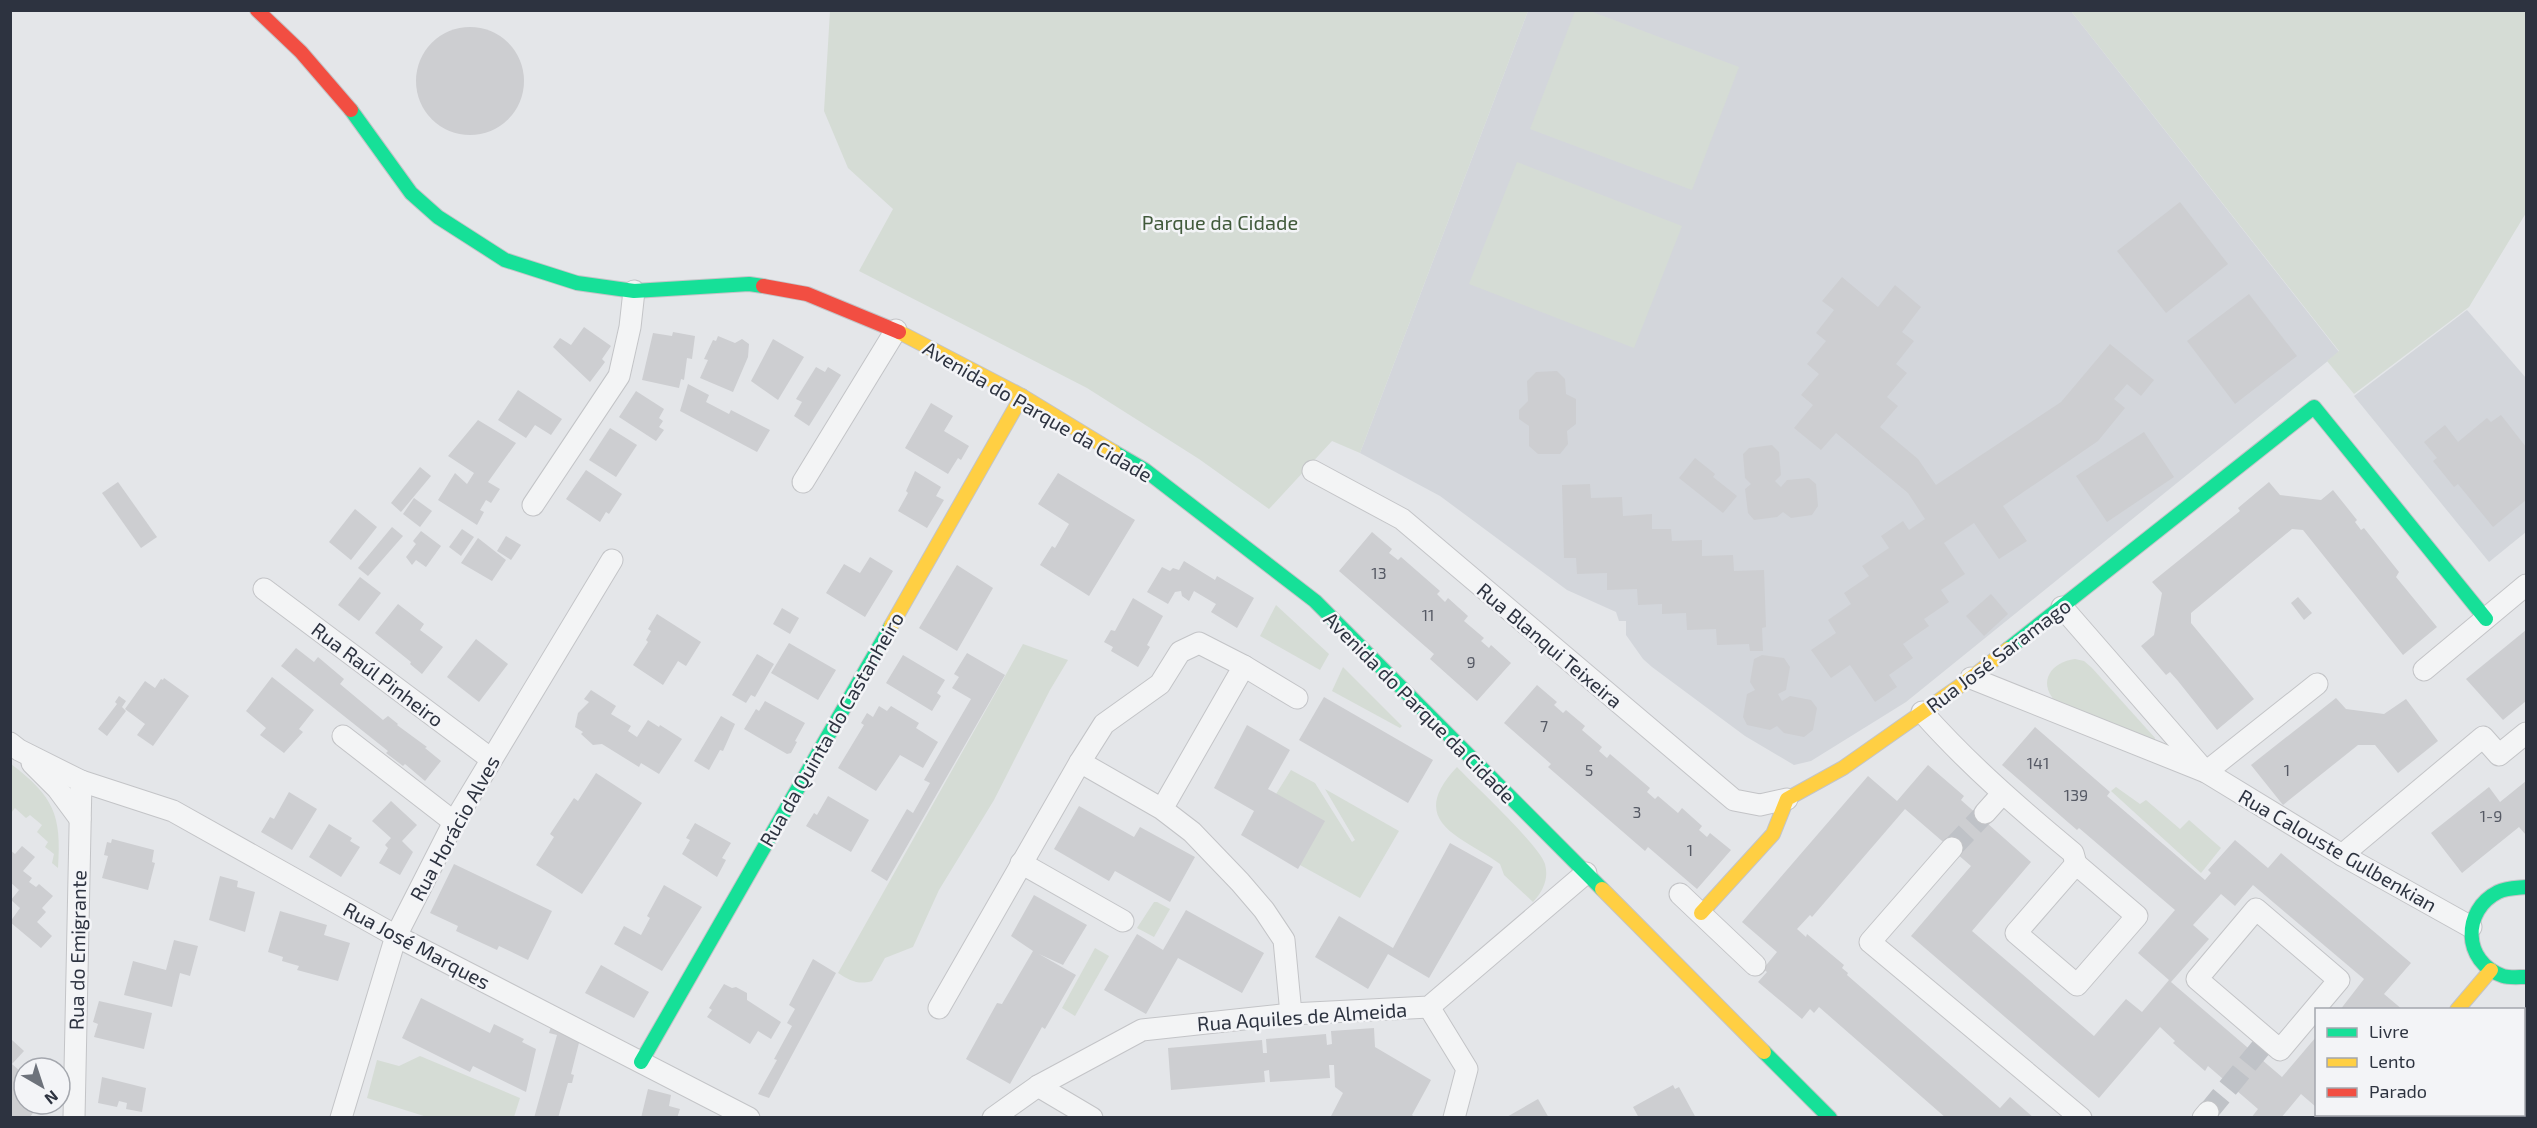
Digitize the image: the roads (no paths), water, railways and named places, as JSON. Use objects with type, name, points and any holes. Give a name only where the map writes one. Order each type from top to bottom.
[{"type":"street","name":"Avenida do Parque da Cidade","points":[[257,10],[301,52],[344,101],[388,165],[411,193],[438,217],[505,260],[577,283],[634,291],[749,284],[807,294],[896,330],[1022,396],[1145,470],[1315,601],[1830,1118]]},
{"type":"street","points":[[533,504],[620,376],[630,327],[634,291]]},
{"type":"street","points":[[803,483],[896,330]]},
{"type":"street","name":"Rua da Quinta do Castanheiro","points":[[641,1062],[1022,396]]},
{"type":"street","name":"Rua José Saramago","points":[[1787,799],[1843,768],[1971,678],[2314,407],[2486,619]]},
{"type":"street","name":"Rua Blanqui Teixeira","points":[[1313,471],[1402,519],[1734,800],[1760,805],[1787,799]]},
{"type":"street","name":"Rua Horácio Alves","points":[[341,1118],[396,936],[454,822],[612,560]]},
{"type":"street","points":[[2424,670],[2526,585]]},
{"type":"street","name":"Rua Raúl Pinheiro","points":[[264,589],[491,759]]},
{"type":"street","name":"Rua Calouste Gulbenkian","points":[[2062,607],[2206,772]]},
{"type":"street","points":[[939,1008],[1104,724],[1160,684],[1180,652],[1199,643],[1244,666],[1297,698]]},
{"type":"street","points":[[1162,809],[1244,666]]},
{"type":"street","name":"Rua Calouste Gulbenkian","points":[[1971,678],[2206,772],[2342,855],[2471,927]]},
{"type":"street","points":[[2206,772],[2317,684]]},
{"type":"street","points":[[1922,712],[1952,746],[2002,794],[2073,853],[2076,864],[2137,916],[2077,985],[2016,933],[2076,864]]},
{"type":"street","points":[[2342,855],[2483,737],[2499,755],[2526,733]]},
{"type":"street","points":[[343,736],[454,822]]},
{"type":"street","points":[[15,746],[81,781]]},
{"type":"street","points":[[15,746],[57,788],[80,819]]},
{"type":"street","points":[[1080,762],[1162,809],[1192,832],[1264,910],[1284,940],[1291,1014]]},
{"type":"street","name":"Rua José Marques","points":[[81,781],[173,811],[396,936],[750,1118]]},
{"type":"street","name":"Rua do Emigrante","points":[[74,1118],[81,781]]},
{"type":"street","points":[[1984,813],[2002,794]]},
{"type":"street","points":[[1701,913],[1773,834],[1787,799]]},
{"type":"street","points":[[1952,848],[1870,942],[2081,1118]]},
{"type":"street","points":[[1022,863],[1123,921]]},
{"type":"street","name":"Rua Aquiles de Almeida","points":[[993,1118],[1038,1086],[1142,1030],[1291,1014],[1430,1007],[1586,873]]},
{"type":"street","points":[[2524,979],[2496,974],[2483,964],[2472,943],[2471,927],[2479,905],[2491,894],[2511,886],[2526,886]]},
{"type":"street","points":[[1680,894],[1755,965]]},
{"type":"street","points":[[2315,1008],[2280,1050],[2197,979],[2256,909],[2339,980],[2315,1008]]},
{"type":"street","points":[[2459,1008],[2491,970]]},
{"type":"street","points":[[1430,1007],[1467,1070],[1454,1118]]},
{"type":"street","points":[[1038,1086],[1092,1118]]},
{"type":"tunnel","points":[[1952,848],[1985,813]]},
{"type":"tunnel","points":[[2208,1112],[2268,1039]]},
{"type":"park label","name":"Parque da Cidade","points":[[1220,222]]}]
